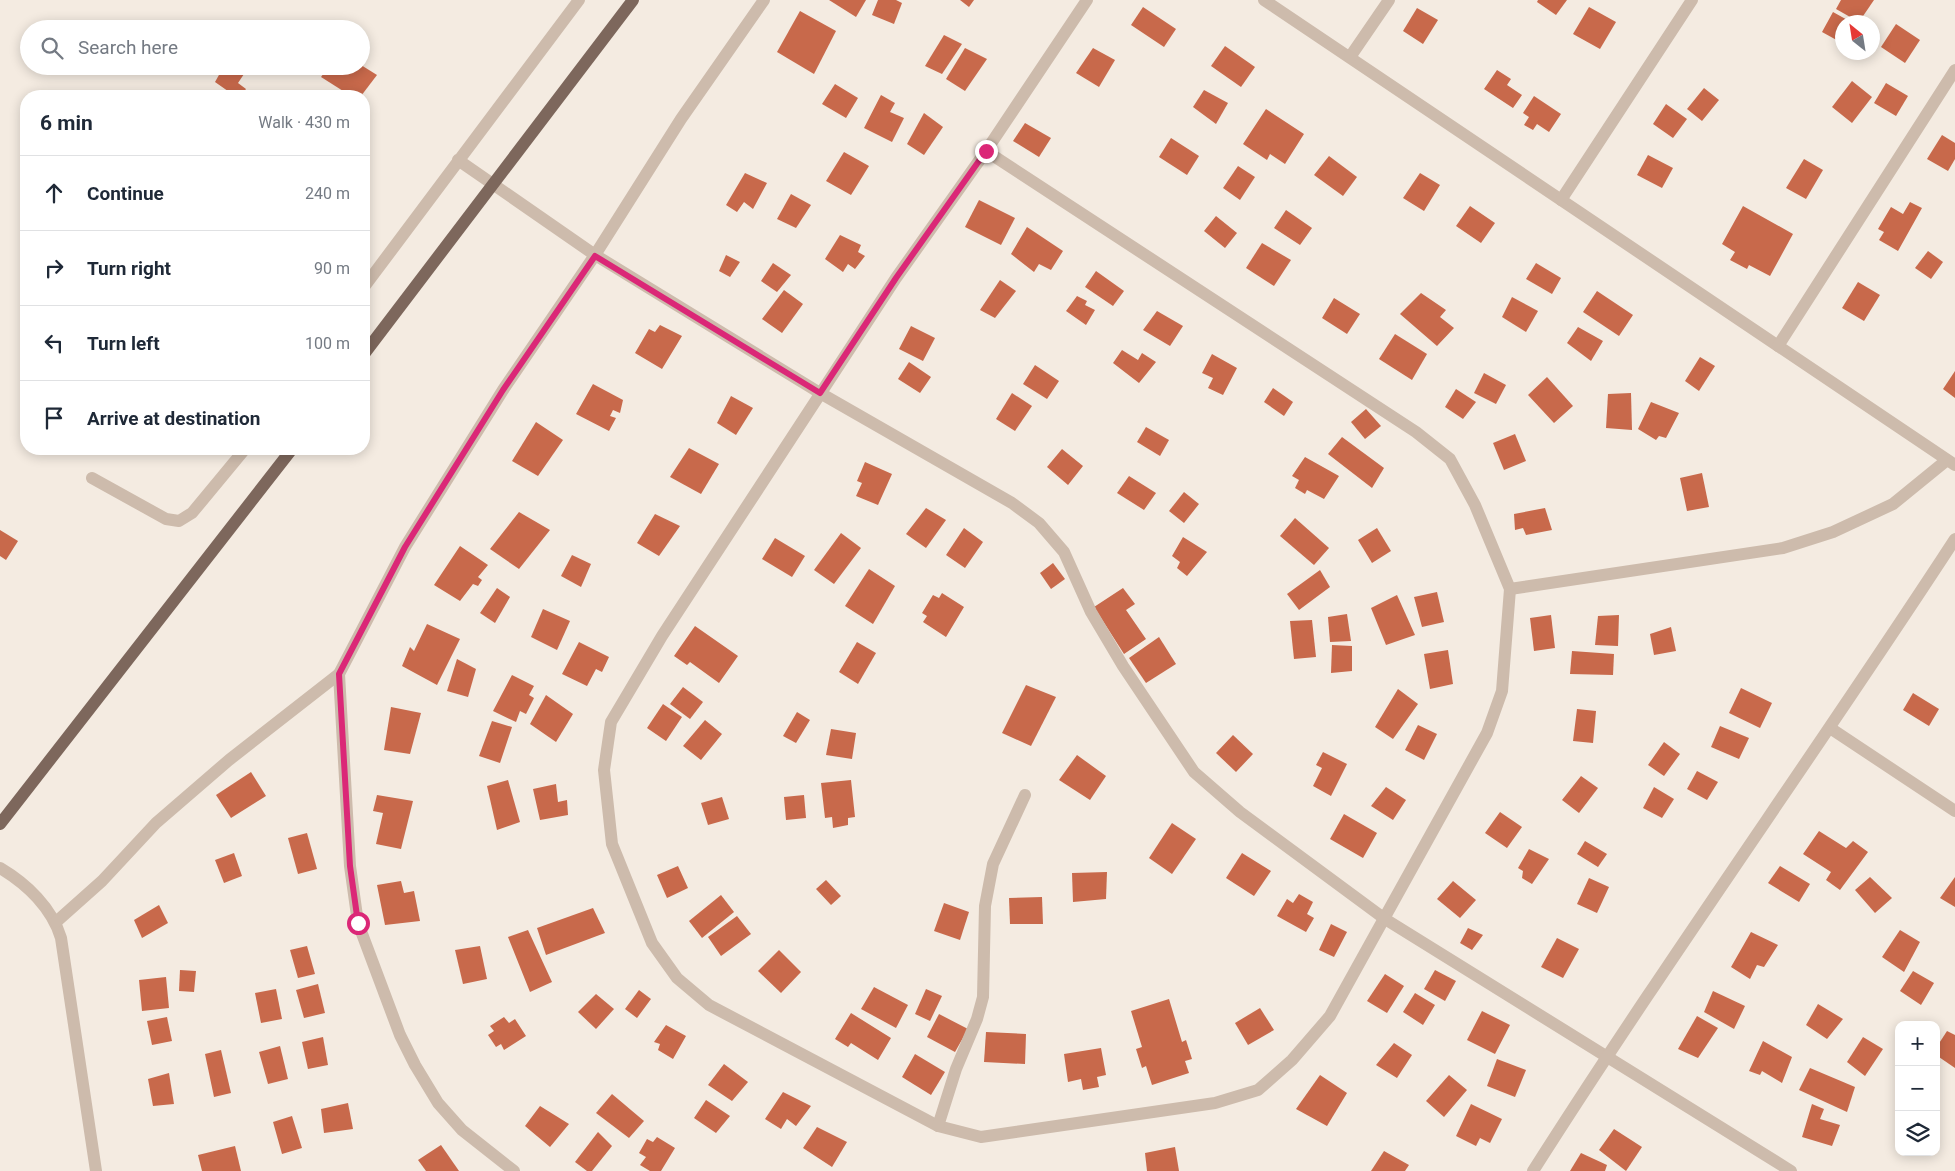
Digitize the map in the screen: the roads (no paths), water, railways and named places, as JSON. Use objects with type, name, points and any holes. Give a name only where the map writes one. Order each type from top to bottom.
[{"type":"main road","points":[[370,346],[633,0]]},
{"type":"main road","points":[[0,824],[287,455]]},
{"type":"street","points":[[370,279],[579,0]]},
{"type":"street","points":[[56,922],[102,882],[156,823],[229,760],[339,674],[405,547],[503,390],[595,256],[681,120],[764,0]]},
{"type":"street","points":[[986,151],[1416,432],[1450,459],[1475,505],[1510,589],[1502,691],[1487,733],[1330,1016],[1292,1060],[1258,1090],[1215,1103],[981,1138],[938,1126],[709,1006],[677,978],[652,943],[612,844],[604,770],[611,722],[662,636],[896,278],[986,151],[1087,0]]},
{"type":"street","points":[[1264,0],[1951,462],[1893,504],[1832,532],[1783,548],[1510,589]]},
{"type":"street","points":[[1350,57],[1389,0]]},
{"type":"street","points":[[1561,200],[1692,0]]},
{"type":"street","points":[[1778,346],[1955,70]]},
{"type":"street","points":[[458,160],[595,256],[820,393],[1012,503],[1038,523],[1064,552],[1091,612],[1123,666],[1194,772],[1240,812],[1290,851],[1385,919],[1791,1171]]},
{"type":"street","points":[[92,478],[166,519],[179,521],[192,513],[240,455]]},
{"type":"street","points":[[1533,1171],[1606,1057],[1830,728],[1955,539]]},
{"type":"street","points":[[339,674],[350,866],[358,923],[400,1035],[429,1087],[462,1130],[514,1171]]},
{"type":"street","points":[[1830,728],[1955,811]]},
{"type":"street","points":[[938,1126],[956,1069],[977,1019],[983,997],[985,906],[993,864],[1025,795]]},
{"type":"street","points":[[0,868],[37,897],[56,922],[61,938],[96,1171]]}]
